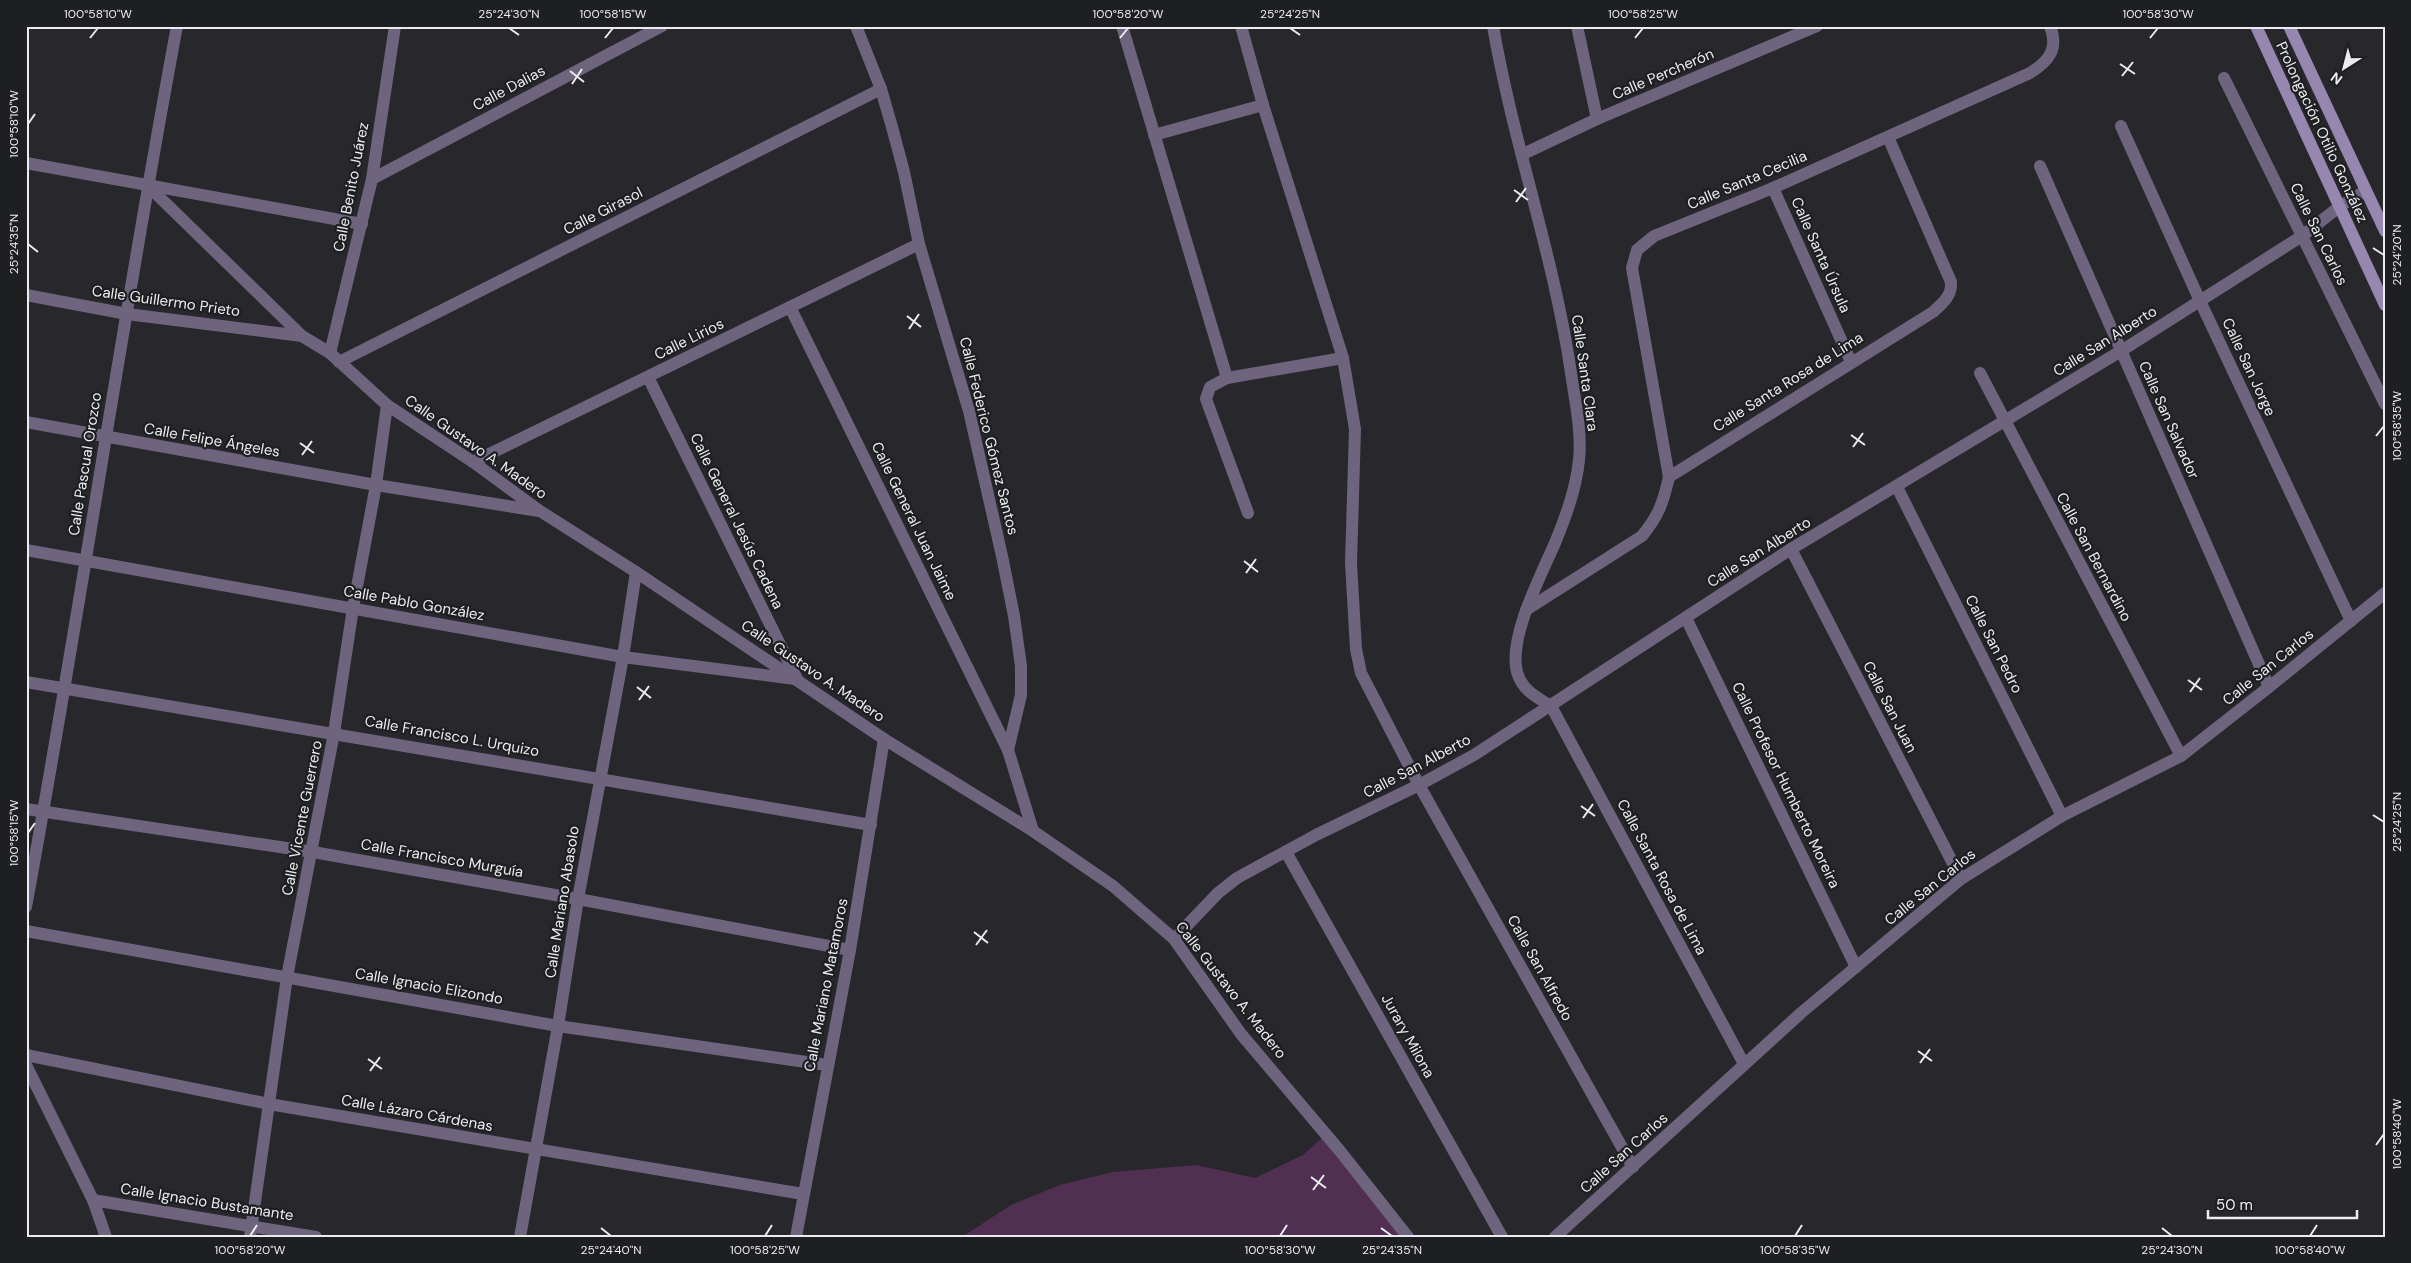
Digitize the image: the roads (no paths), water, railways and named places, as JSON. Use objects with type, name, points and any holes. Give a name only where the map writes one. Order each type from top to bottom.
[{"type":"main road","name":"Prolongación Otilio González","points":[[2256,26],[2385,305]]},
{"type":"main road","name":"Prolongación Otilio González","points":[[2290,26],[2385,231]]},
{"type":"street","name":"Calle Pascual Orozco","points":[[26,907],[44,812],[147,185],[177,26]]},
{"type":"street","name":"Calle Benito Juárez","points":[[335,358],[372,178],[395,26]]},
{"type":"street","name":"Calle Dalias","points":[[372,178],[662,26]]},
{"type":"street","name":"Calle Federico Gómez Santos","points":[[856,26],[881,89],[904,172],[919,244],[969,411],[1014,616],[1021,666],[1021,695],[1008,750]]},
{"type":"street","points":[[1122,26],[1227,378]]},
{"type":"street","name":"Calle San Alfredo","points":[[1241,26],[1263,105],[1342,358],[1355,429],[1351,563],[1356,649],[1361,673],[1371,697],[1418,786],[1633,1167]]},
{"type":"street","name":"Calle Santa Clara","points":[[1494,26],[1503,80],[1557,297],[1578,424],[1580,458],[1567,512],[1526,610],[1515,652],[1517,672],[1523,685],[1532,695],[1551,706]]},
{"type":"street","points":[[1577,26],[1597,119]]},
{"type":"street","name":"Calle Percherón","points":[[1522,154],[1597,119],[1817,26]]},
{"type":"street","name":"Calle Santa Cecilia","points":[[1669,477],[1632,268],[1637,250],[1654,236],[1773,188],[2042,66],[2050,57],[2054,48],[2050,26]]},
{"type":"street","name":"Calle San Carlos","points":[[2224,78],[2384,399]]},
{"type":"street","name":"Calle Girasol","points":[[335,358],[881,89]]},
{"type":"street","points":[[1154,135],[1263,105]]},
{"type":"street","name":"Calle San Jorge","points":[[2121,126],[2200,301],[2351,621]]},
{"type":"street","name":"Calle Santa Rosa de Lima","points":[[1669,477],[1934,312],[1951,290],[1951,282],[1888,137]]},
{"type":"street","points":[[26,163],[362,224]]},
{"type":"street","name":"Calle San Salvador","points":[[2040,166],[2270,687]]},
{"type":"street","name":"Calle Gustavo A. Madero","points":[[147,185],[302,336],[335,358],[387,405],[473,462],[540,511],[636,572],[884,739],[1033,831],[1113,886],[1174,939],[1241,1034],[1340,1151],[1408,1237]]},
{"type":"street","name":"Calle Santa Úrsula","points":[[1773,188],[1851,362]]},
{"type":"street","name":"Calle San Alberto","points":[[1174,939],[1206,904],[1237,878],[1316,835],[1418,786],[1474,755],[1791,550],[2121,351],[2200,301],[2302,236],[2339,207],[2365,191]]},
{"type":"street","name":"Calle Lirios","points":[[473,462],[919,244]]},
{"type":"street","name":"Calle Guillermo Prieto","points":[[26,295],[127,314],[302,336]]},
{"type":"street","name":"Calle General Juan Jaime","points":[[790,307],[1008,750]]},
{"type":"street","points":[[1248,513],[1206,399],[1210,387],[1227,378],[1342,358]]},
{"type":"street","name":"Calle San Bernardino","points":[[1980,373],[2004,422],[2181,756]]},
{"type":"street","name":"Calle General Jesús Cadena","points":[[648,377],[797,679]]},
{"type":"street","name":"Calle Vicente Guerrero","points":[[251,1232],[287,977],[313,852],[334,733],[353,608],[376,485],[387,405]]},
{"type":"street","name":"Calle Felipe Ángeles","points":[[26,422],[376,485],[540,511]]},
{"type":"street","points":[[1526,610],[1642,536],[1663,506],[1669,477]]},
{"type":"street","name":"Calle San Pedro","points":[[1897,487],[2062,816]]},
{"type":"street","name":"Calle Pablo González","points":[[26,550],[624,657],[797,679]]},
{"type":"street","name":"Calle San Juan","points":[[1791,550],[1961,879]]},
{"type":"street","name":"Calle Mariano Abasolo","points":[[520,1237],[558,1026],[578,899],[624,657],[636,572]]},
{"type":"street","name":"Calle San Carlos","points":[[1555,1237],[1744,1064],[1961,879],[2062,816],[2181,756],[2270,687],[2385,593]]},
{"type":"street","name":"Calle Profesor Humberto Moreira","points":[[1686,618],[1856,967]]},
{"type":"street","name":"Calle Francisco L. Urquizo","points":[[26,682],[872,825]]},
{"type":"street","name":"Calle Santa Rosa de Lima","points":[[1551,706],[1744,1064]]},
{"type":"street","name":"Calle Mariano Matamoros","points":[[796,1237],[850,950],[872,825],[884,739]]},
{"type":"street","points":[[1008,750],[1033,831]]},
{"type":"street","name":"Calle Francisco Murguía","points":[[26,809],[313,852],[850,950]]},
{"type":"street","name":"Jurary Milona","points":[[1286,852],[1502,1237]]},
{"type":"street","name":"Calle Ignacio Elizondo","points":[[26,931],[558,1026],[827,1066]]},
{"type":"street","name":"Calle Lázaro Cárdenas","points":[[26,1055],[269,1104],[803,1194]]},
{"type":"street","points":[[26,1065],[93,1200],[106,1237]]},
{"type":"street","name":"Calle Ignacio Bustamante","points":[[93,1200],[251,1232],[316,1237]]}]
